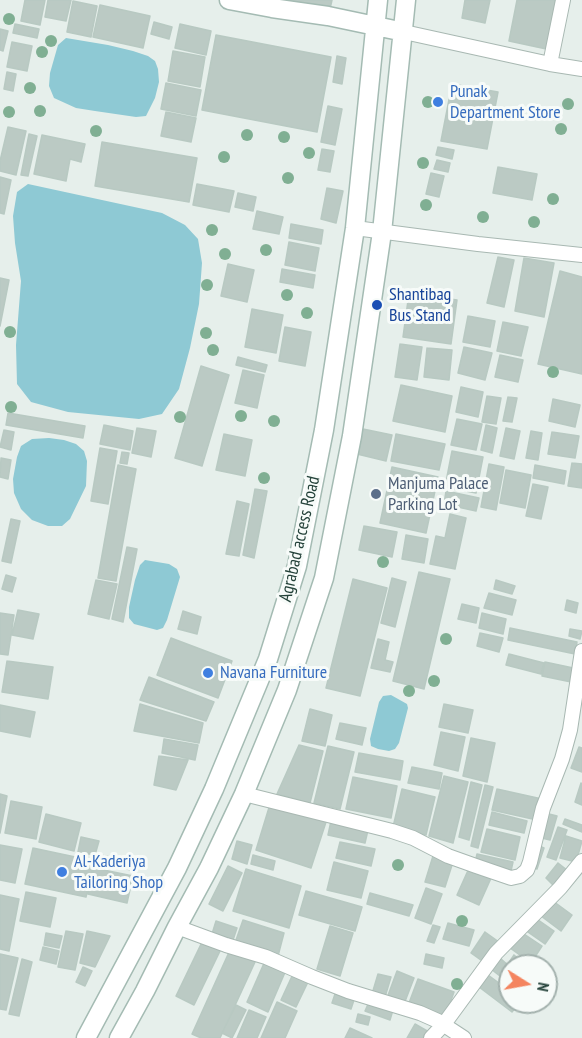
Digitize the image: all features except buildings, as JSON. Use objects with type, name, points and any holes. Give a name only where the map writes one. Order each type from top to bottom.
[{"type":"main road","points":[[229,0],[328,16],[404,32]]},
{"type":"main road","name":"Agrabad access Road","points":[[86,1038],[177,868],[214,789],[268,659],[297,566],[322,441],[356,228],[378,0]]},
{"type":"main road","name":"Agrabad access Road","points":[[119,1038],[209,868],[244,794],[287,690],[324,578],[352,436],[382,232],[406,0]]},
{"type":"street","points":[[550,64],[563,0]]},
{"type":"street","points":[[404,32],[582,69]]},
{"type":"street","points":[[356,228],[582,255]]},
{"type":"street","points":[[244,794],[392,831],[476,866],[511,878],[520,876],[527,870],[530,862],[543,807],[562,759],[570,730],[582,651]]},
{"type":"street","points":[[431,1038],[444,1024],[496,953],[560,888],[582,861]]},
{"type":"street","points":[[177,927],[266,957],[348,991],[420,1013],[444,1024],[464,1038]]},
{"type":"water","points":[[66,38],[133,51],[155,61],[159,82],[155,98],[146,116],[136,117],[76,108],[54,98],[49,86],[50,73],[58,45]]},
{"type":"water","points":[[28,184],[162,213],[185,225],[198,239],[202,263],[199,304],[190,348],[179,389],[162,414],[139,419],[68,412],[31,402],[17,384],[16,345],[21,281],[13,216],[17,192]]},
{"type":"water","points":[[49,438],[76,444],[84,451],[87,461],[86,486],[70,519],[62,526],[48,526],[32,520],[21,509],[14,493],[13,479],[21,446],[32,439]]},
{"type":"water","points":[[145,560],[169,564],[177,569],[180,577],[167,620],[163,628],[157,630],[134,624],[129,618],[135,580],[140,565]]},
{"type":"water","points":[[391,695],[407,704],[408,708],[399,743],[395,749],[389,751],[371,746],[370,739],[379,702],[383,696]]},
{"type":"place","name":"Punak Department Store","points":[[438,102]]},
{"type":"place","name":"Shantibag Bus Stand","points":[[377,305]]},
{"type":"place","name":"Manjuma Palace Parking Lot","points":[[376,494]]},
{"type":"place","name":"Navana Furniture","points":[[208,673]]},
{"type":"place","name":"Al-Kaderiya Tailoring Shop","points":[[62,872]]}]
